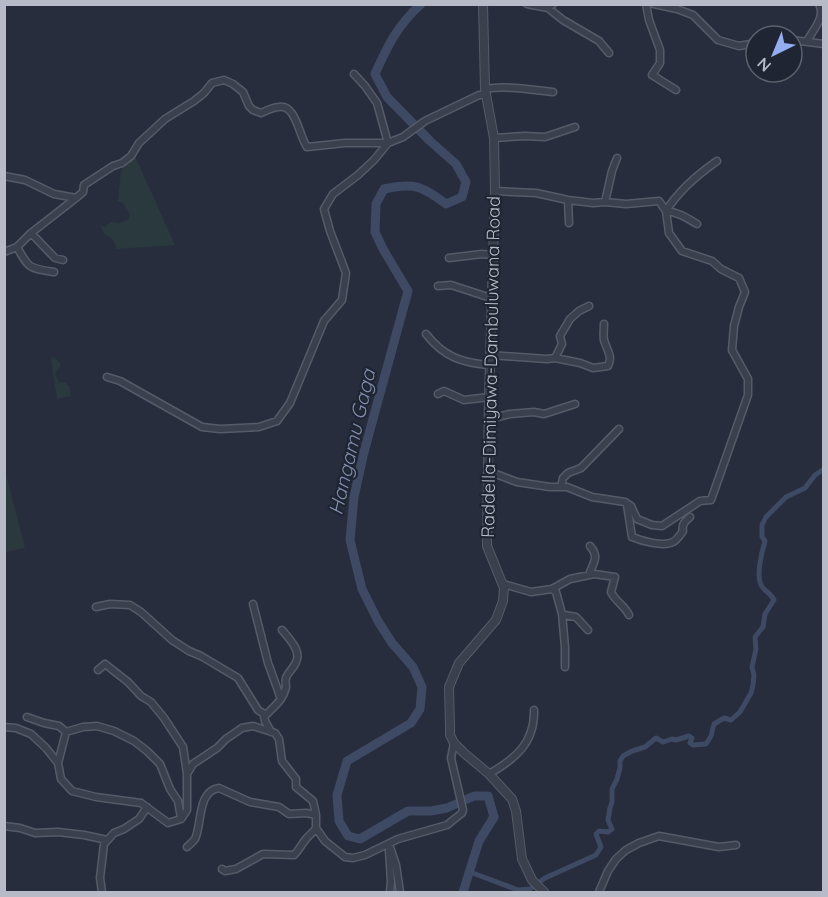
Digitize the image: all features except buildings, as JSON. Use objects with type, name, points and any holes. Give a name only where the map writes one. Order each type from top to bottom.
[{"type":"street","name":"Raddella-Dimiyawa-Dambuluwana Road","points":[[483,4],[485,92],[494,138],[495,191],[487,546],[503,584]]},
{"type":"street","points":[[527,4],[551,6],[563,20],[599,41],[609,53]]},
{"type":"street","points":[[646,4],[660,50],[660,63],[652,75],[676,90]]},
{"type":"street","points":[[654,4],[679,7],[693,15],[718,40],[739,46],[744,45]]},
{"type":"street","points":[[807,41],[821,18],[822,11],[819,4]]},
{"type":"street","points":[[804,41],[824,44]]},
{"type":"street","points":[[354,74],[366,86],[377,103],[388,143]]},
{"type":"street","points":[[4,252],[17,247],[31,233],[76,198],[83,192],[84,185],[131,156],[139,143],[165,119],[194,101],[213,83],[224,81],[233,84],[243,92],[249,106],[261,113],[280,106],[289,109],[296,119],[302,140],[307,147],[345,143],[388,143],[403,137],[425,121],[496,87],[553,92]]},
{"type":"street","points":[[494,138],[545,137],[575,127]]},
{"type":"street","points":[[107,377],[120,381],[202,427],[220,429],[259,427],[277,421],[290,403],[324,321],[342,300],[346,273],[324,209],[333,194],[358,175],[388,143]]},
{"type":"street","points":[[605,202],[617,158]]},
{"type":"street","points":[[666,211],[673,200],[697,176],[717,161]]},
{"type":"street","points":[[4,176],[25,180],[54,194],[76,198]]},
{"type":"street","points":[[488,471],[517,482],[567,487],[592,496],[625,502],[631,506],[637,519],[662,526],[700,501],[711,500],[748,395],[748,379],[732,350],[734,326],[745,292],[740,278],[721,269],[712,261],[682,251],[669,233],[666,211],[659,201],[626,204],[593,203],[536,193],[495,191]]},
{"type":"street","points":[[568,200],[569,223]]},
{"type":"street","points":[[666,211],[683,215],[697,224]]},
{"type":"street","points":[[31,233],[55,258],[63,260]]},
{"type":"street","points":[[17,247],[27,265],[54,272]]},
{"type":"street","points":[[449,258],[493,255]]},
{"type":"street","points":[[438,286],[451,285],[491,298]]},
{"type":"street","points":[[555,358],[562,344],[560,336],[570,319],[589,306]]},
{"type":"street","points":[[490,355],[555,358],[593,368],[608,366],[610,357],[604,339],[604,324]]},
{"type":"street","points":[[426,334],[436,348],[456,358],[472,364],[490,365]]},
{"type":"street","points":[[438,394],[444,392],[464,400],[489,397]]},
{"type":"street","points":[[489,419],[510,414],[534,412],[544,414],[575,404]]},
{"type":"street","points":[[561,487],[563,478],[568,473],[581,468],[619,429]]},
{"type":"street","points":[[625,502],[628,506],[632,537],[641,541],[665,544],[675,542],[683,531],[684,522],[690,517]]},
{"type":"street","points":[[589,575],[596,558],[590,546]]},
{"type":"street","points":[[544,892],[532,880],[522,859],[516,811],[512,799],[489,774],[454,743],[450,735],[448,687],[459,663],[496,620],[503,601],[503,584],[531,592],[552,589],[570,579],[594,574],[615,577],[611,592],[629,615]]},
{"type":"street","points":[[552,589],[556,592],[562,614],[565,667]]},
{"type":"street","points":[[96,607],[110,604],[130,605],[172,640],[238,678],[258,710],[264,714],[265,721],[272,732],[279,739],[282,761],[296,779],[297,787],[313,801],[316,828],[325,841],[345,857],[365,855],[398,839],[447,825],[462,813],[451,758],[454,743]]},
{"type":"street","points":[[253,604],[268,663],[281,700]]},
{"type":"street","points":[[562,614],[576,617],[588,630]]},
{"type":"street","points":[[264,717],[281,700],[286,687],[286,676],[298,661],[298,654],[282,630]]},
{"type":"street","points":[[66,732],[58,763],[61,779],[72,791],[141,803],[168,823],[181,819],[187,810],[187,774],[183,747],[151,702],[105,664],[98,670]]},
{"type":"street","points":[[489,774],[510,760],[528,741],[534,720],[534,710]]},
{"type":"street","points":[[27,717],[59,726],[66,732]]},
{"type":"street","points":[[66,732],[97,726],[114,730],[134,741],[160,764],[170,789],[178,801],[181,819]]},
{"type":"street","points":[[187,774],[193,764],[218,748],[242,728],[253,726],[272,732]]},
{"type":"street","points":[[4,727],[16,728],[31,734],[58,763]]},
{"type":"street","points":[[187,847],[195,839],[202,805],[210,791],[214,789],[219,788],[250,802],[279,807],[289,814],[316,815]]},
{"type":"street","points":[[102,892],[100,878],[104,844],[114,832],[124,829],[139,819],[147,807]]},
{"type":"street","points":[[4,826],[35,833],[58,832],[107,840]]},
{"type":"street","points":[[222,869],[225,871],[236,869],[263,854],[294,855],[316,828]]},
{"type":"street","points":[[599,892],[616,859],[633,846],[659,836],[718,847],[736,845]]},
{"type":"street","points":[[389,844],[390,892]]},
{"type":"street","points":[[389,844],[396,865],[400,892]]},
{"type":"shaded area","points":[[135,156],[175,245],[116,249],[113,240],[105,235],[100,225],[105,227],[111,222],[119,223],[128,220],[130,214],[123,203],[118,201],[121,170]]},
{"type":"shaded area","points":[[55,357],[61,365],[55,373],[59,383],[64,382],[69,386],[71,396],[57,399],[51,358]]},
{"type":"shaded area","points":[[4,467],[25,548],[5,552],[4,552]]},
{"type":"waterway","name":"Hangamu Gaga","points":[[421,4],[394,36],[375,74],[387,97],[456,164],[466,182],[462,197],[446,204],[424,189],[410,186],[384,189],[376,204],[375,232],[408,291],[364,452],[354,497],[350,540],[362,589],[378,621],[392,643],[413,667],[422,687],[420,709],[411,723],[347,761],[337,795],[339,821],[348,836],[360,839],[408,811],[431,811],[447,808],[474,796],[488,796],[494,817],[479,841],[463,892]]},
{"type":"waterway","points":[[470,872],[518,890],[530,889],[545,878],[596,855],[601,847],[596,834],[599,831],[608,832],[612,829],[608,820],[612,789],[623,756],[645,747],[656,738],[663,742],[689,736],[692,738],[690,743],[693,745],[706,744],[714,724],[724,718],[731,720],[740,712],[753,685],[755,637],[763,627],[765,614],[774,600],[762,587],[759,575],[765,541],[762,537],[762,525],[766,517],[786,497],[805,488],[815,475],[824,469]]}]
